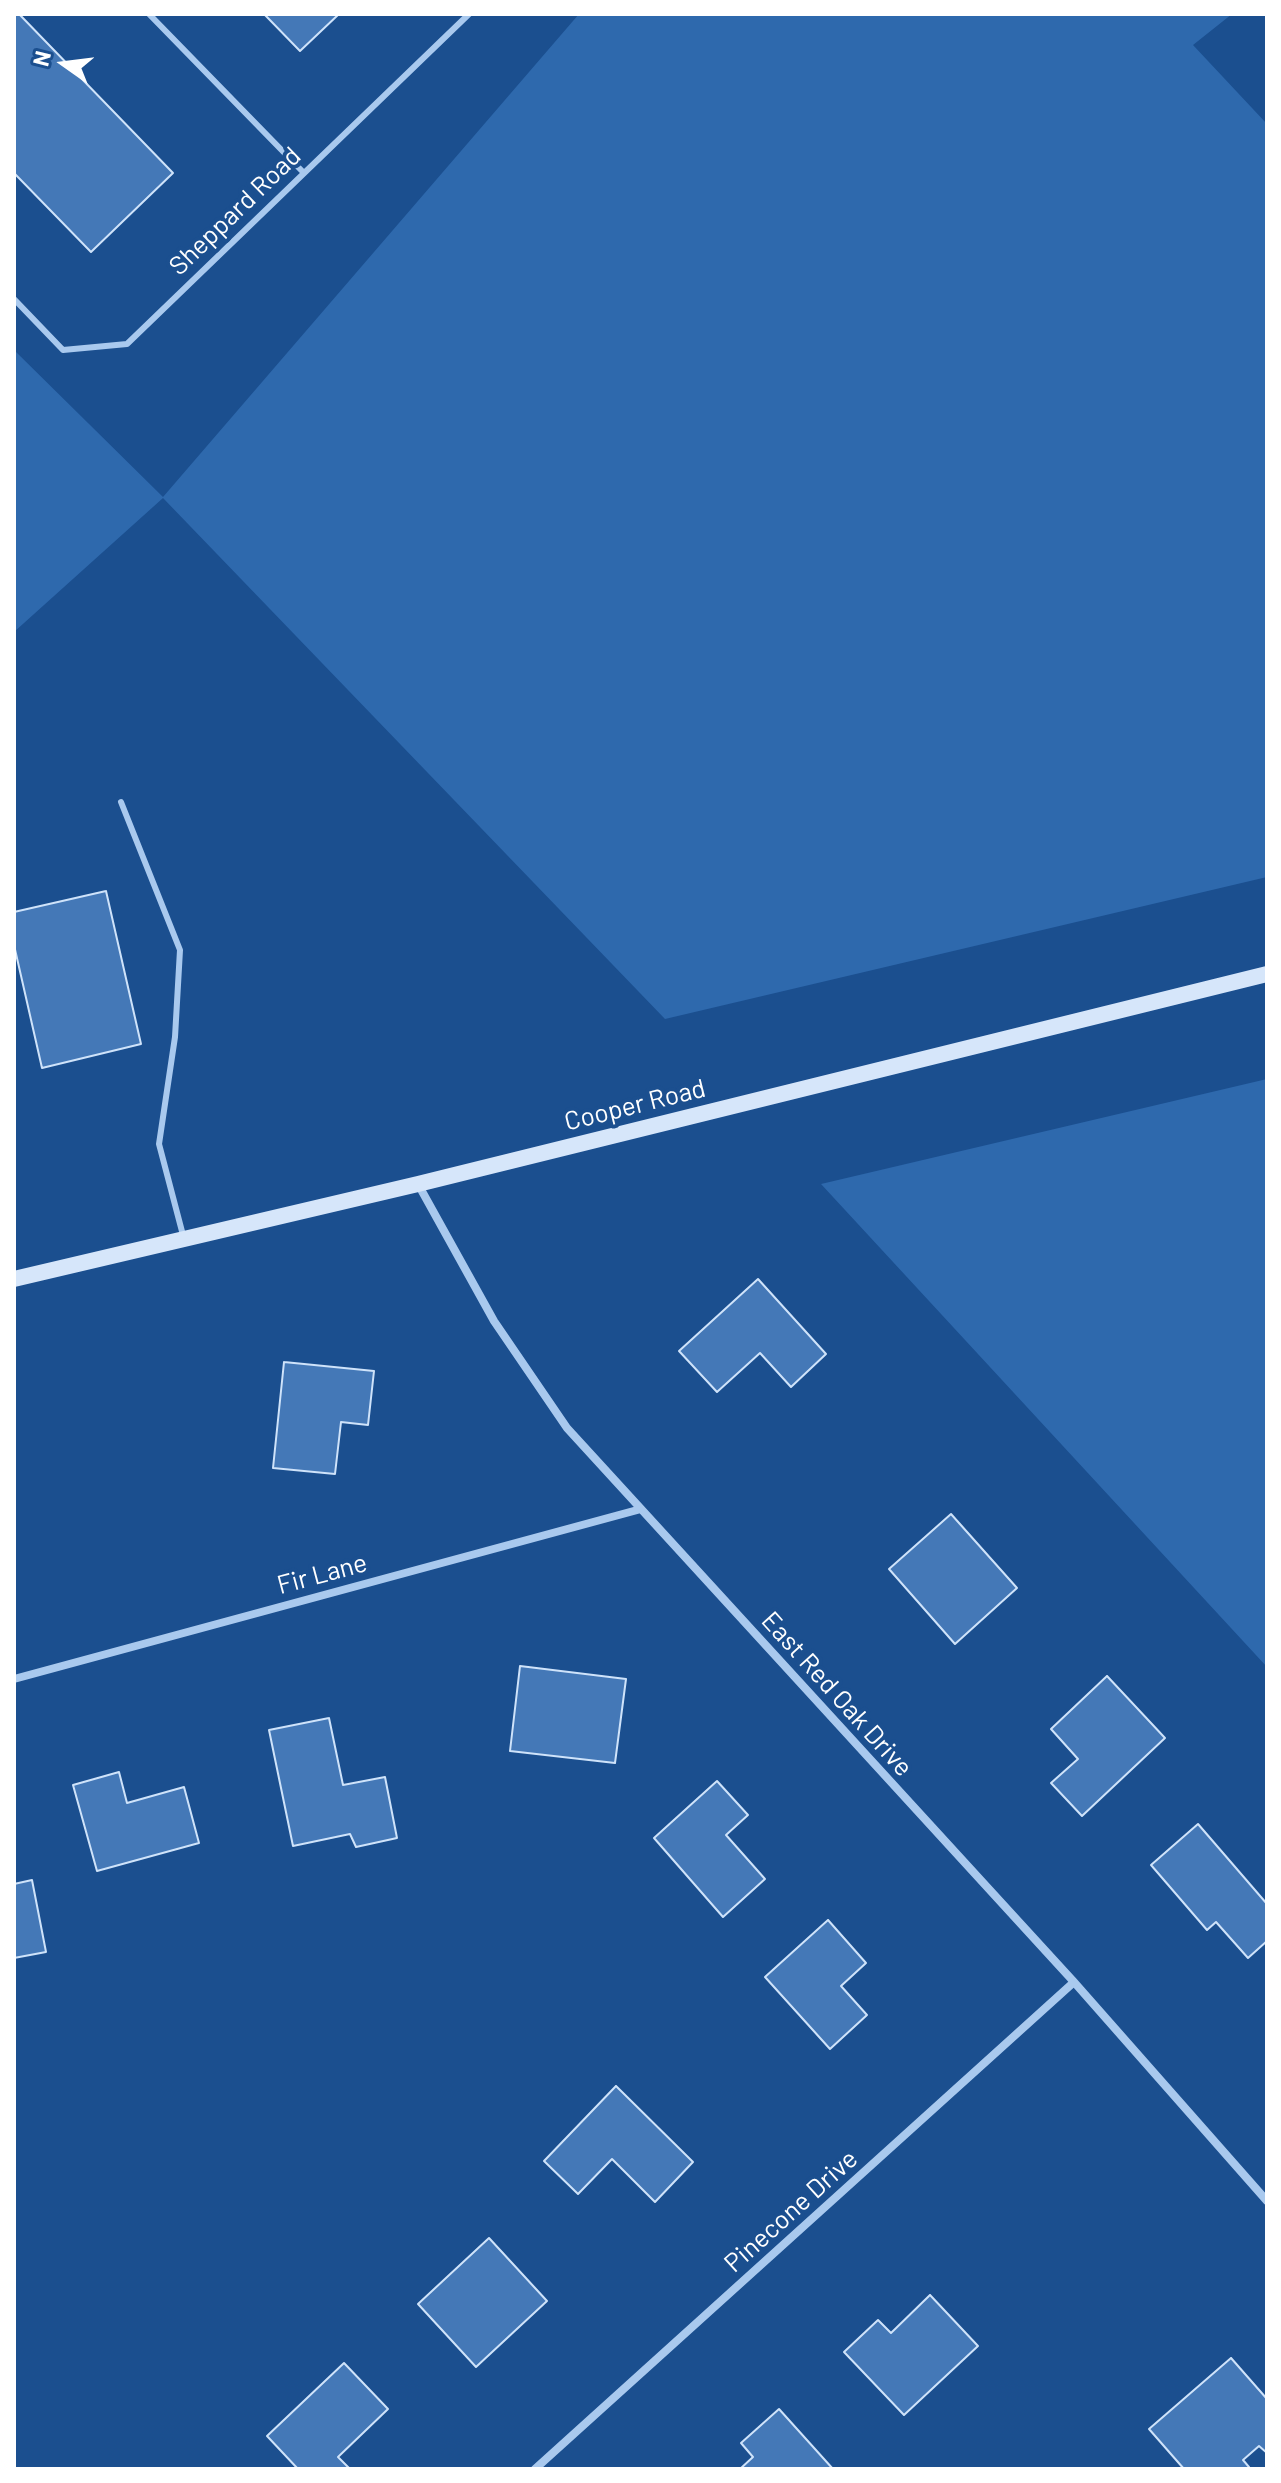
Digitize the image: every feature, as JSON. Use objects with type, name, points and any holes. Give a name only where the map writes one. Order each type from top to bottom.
[{"type":"street","name":"Cooper Road","points":[[14,1279],[418,1184],[1267,974]]},
{"type":"street","name":"East Red Oak Drive","points":[[418,1184],[494,1321],[567,1428],[1074,1982],[1267,2201]]},
{"type":"street","name":"Fir Lane","points":[[14,1679],[641,1509]]},
{"type":"street","name":"Pinecone Drive","points":[[535,2469],[1074,1982]]},
{"type":"lane","points":[[149,14],[303,172]]},
{"type":"lane","name":"Sheppard Road","points":[[14,299],[63,350],[127,344],[469,14]]},
{"type":"lane","points":[[121,802],[180,950],[175,1037],[159,1144],[184,1239]]},
{"type":"shaded area","points":[[579,14],[1232,14],[1193,45],[1267,124],[1267,877],[665,1019],[163,498],[14,632],[14,350],[163,497]]},
{"type":"shaded area","points":[[1267,1079],[1267,1667],[821,1184]]},
{"type":"building","points":[[14,14],[19,14],[173,173],[91,252],[14,173]]},
{"type":"building","points":[[264,14],[339,14],[300,51]]},
{"type":"building","points":[[106,891],[141,1044],[42,1068],[14,945],[14,912]]},
{"type":"building","points":[[758,1279],[826,1354],[791,1387],[760,1353],[717,1392],[679,1351]]},
{"type":"building","points":[[284,1362],[374,1371],[368,1425],[341,1422],[335,1474],[273,1468]]},
{"type":"building","points":[[951,1514],[1017,1588],[955,1644],[889,1569]]},
{"type":"building","points":[[520,1666],[626,1679],[615,1763],[510,1751]]},
{"type":"building","points":[[1107,1676],[1165,1738],[1082,1816],[1051,1783],[1078,1759],[1051,1729]]},
{"type":"building","points":[[329,1718],[343,1785],[385,1777],[397,1838],[356,1847],[350,1834],[293,1846],[269,1730]]},
{"type":"building","points":[[119,1772],[127,1803],[184,1787],[199,1843],[97,1871],[73,1785]]},
{"type":"building","points":[[717,1781],[748,1815],[726,1835],[765,1879],[723,1917],[654,1838]]},
{"type":"building","points":[[1198,1824],[1267,1904],[1267,1941],[1248,1958],[1216,1922],[1207,1930],[1151,1865]]},
{"type":"building","points":[[32,1880],[46,1952],[14,1958],[14,1884]]},
{"type":"building","points":[[828,1920],[866,1963],[841,1986],[867,2015],[830,2049],[765,1977]]},
{"type":"building","points":[[616,2086],[693,2162],[655,2202],[612,2159],[578,2194],[544,2161]]},
{"type":"building","points":[[489,2238],[547,2301],[476,2367],[418,2304]]},
{"type":"building","points":[[930,2295],[978,2346],[904,2415],[844,2352],[878,2320],[891,2333]]},
{"type":"building","points":[[1231,2358],[1267,2399],[1267,2453],[1259,2446],[1243,2460],[1249,2467],[1247,2469],[1184,2469],[1149,2429]]},
{"type":"building","points":[[344,2363],[388,2409],[338,2457],[350,2469],[298,2469],[267,2436]]},
{"type":"building","points":[[779,2409],[833,2469],[740,2469],[753,2457],[741,2443]]}]
